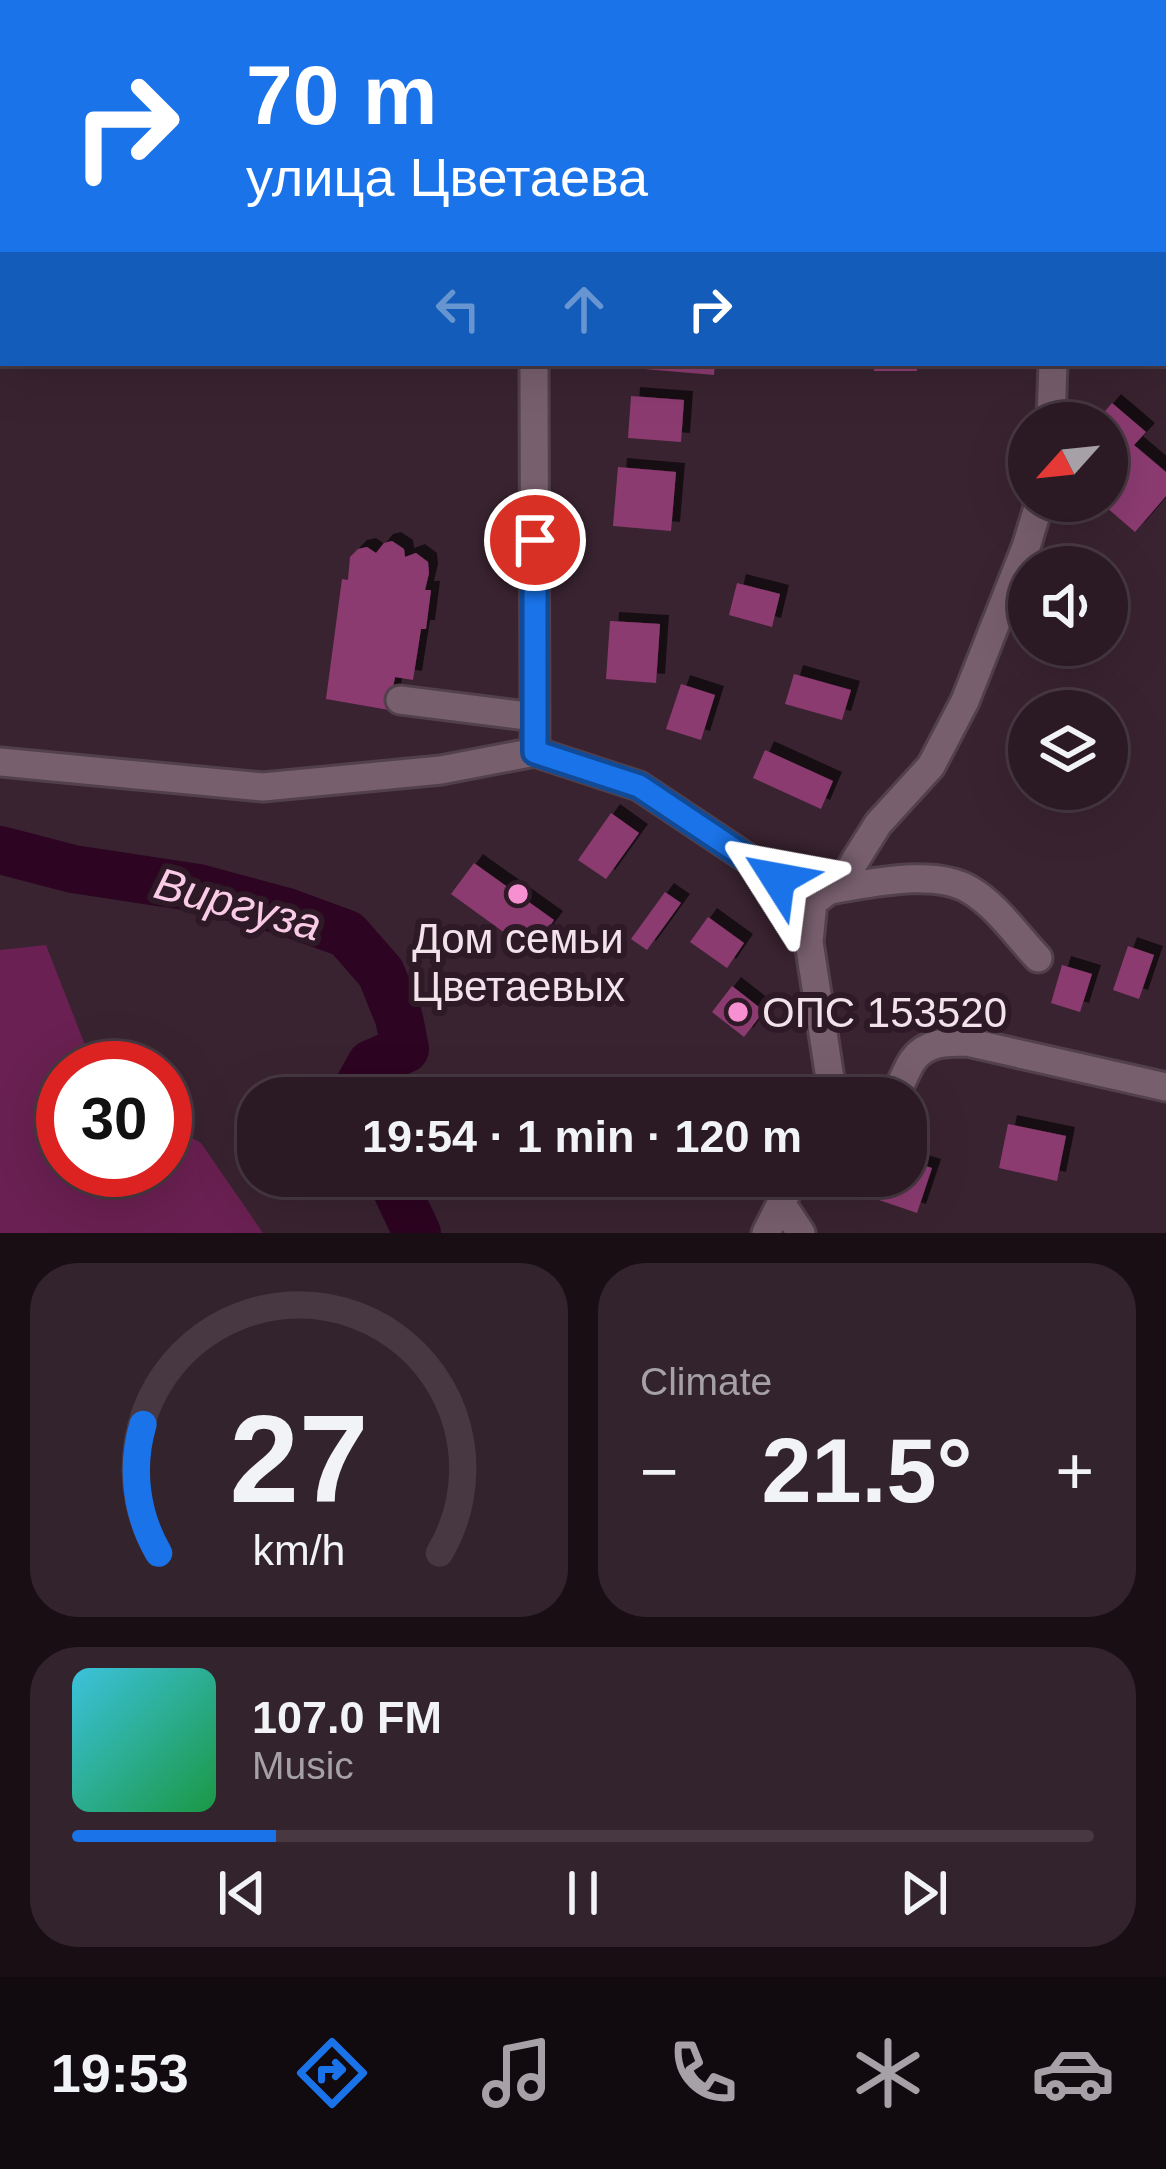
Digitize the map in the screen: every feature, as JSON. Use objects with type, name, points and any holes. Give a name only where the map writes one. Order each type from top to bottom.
[{"type":"street","points":[[534,366],[535,752]]},
{"type":"street","points":[[1052,402],[1053,366]]},
{"type":"street","points":[[833,1077],[809,942],[821,896],[843,880],[878,824],[931,766],[965,701],[1034,522]]},
{"type":"street","points":[[400,700],[535,717]]},
{"type":"street","points":[[0,762],[263,787],[441,770],[535,752],[639,786],[821,896],[898,880],[933,880],[968,888],[1038,958]]},
{"type":"street","points":[[903,1077],[915,1055],[937,1042],[967,1042],[1166,1087]]},
{"type":"street","points":[[766,1233],[784,1197]]},
{"type":"street","points":[[781,1203],[801,1233]]},
{"type":"shaded area","points":[[46,945],[83,1041],[36,1041],[36,1197],[192,1197],[192,1138],[201,1143],[263,1233],[0,1233],[0,950]]},
{"type":"building","points":[[644,366],[715,366],[714,375]]},
{"type":"building","points":[[874,366],[917,366],[917,371],[874,371]]},
{"type":"building","points":[[631,396],[684,400],[681,442],[628,438]]},
{"type":"building","points":[[1128,417],[1146,432],[1134,445],[1166,472],[1166,496],[1135,532],[1123,522],[1128,522]]},
{"type":"building","points":[[618,467],[676,472],[671,531],[613,526]]},
{"type":"building","points":[[392,541],[404,549],[405,557],[416,553],[428,562],[425,590],[431,590],[413,680],[395,677],[389,710],[326,699],[342,579],[348,580],[350,557],[367,547],[376,553]]},
{"type":"building","points":[[737,583],[780,594],[772,627],[729,615]]},
{"type":"building","points":[[610,621],[660,624],[656,683],[606,679]]},
{"type":"building","points":[[794,674],[851,690],[842,720],[785,704]]},
{"type":"building","points":[[681,684],[715,695],[701,740],[666,729]]},
{"type":"building","points":[[765,750],[833,781],[821,809],[753,778]]},
{"type":"building","points":[[611,813],[639,833],[606,879],[578,860]]},
{"type":"building","points":[[474,863],[554,920],[531,952],[451,894]]},
{"type":"building","points":[[665,892],[681,903],[647,950],[631,939]]},
{"type":"building","points":[[708,917],[744,943],[727,968],[690,942]]},
{"type":"building","points":[[1128,946],[1154,955],[1139,999],[1113,990]]},
{"type":"building","points":[[1062,965],[1092,974],[1080,1012],[1051,1003]]},
{"type":"building","name":"ОПС 153520","points":[[732,986],[764,1011],[744,1037],[712,1012]]},
{"type":"building","points":[[1008,1124],[1066,1136],[1057,1181],[999,1168]]},
{"type":"building","points":[[877,1197],[922,1197],[917,1213]]},
{"type":"waterway","name":"Виргуза","points":[[0,850],[73,869],[198,888],[347,934],[381,973],[399,1018],[405,1049],[371,1064],[364,1077]]},
{"type":"waterway","name":"Виргуза","points":[[400,1197],[417,1233]]},
{"type":"place","name":"Дом семьи Цветаевых","points":[[518,894]]},
{"type":"place","name":"ОПС 153520","points":[[738,1012]]},
{"type":"route","points":[[535,540],[535,752],[639,786],[778,879]]}]
